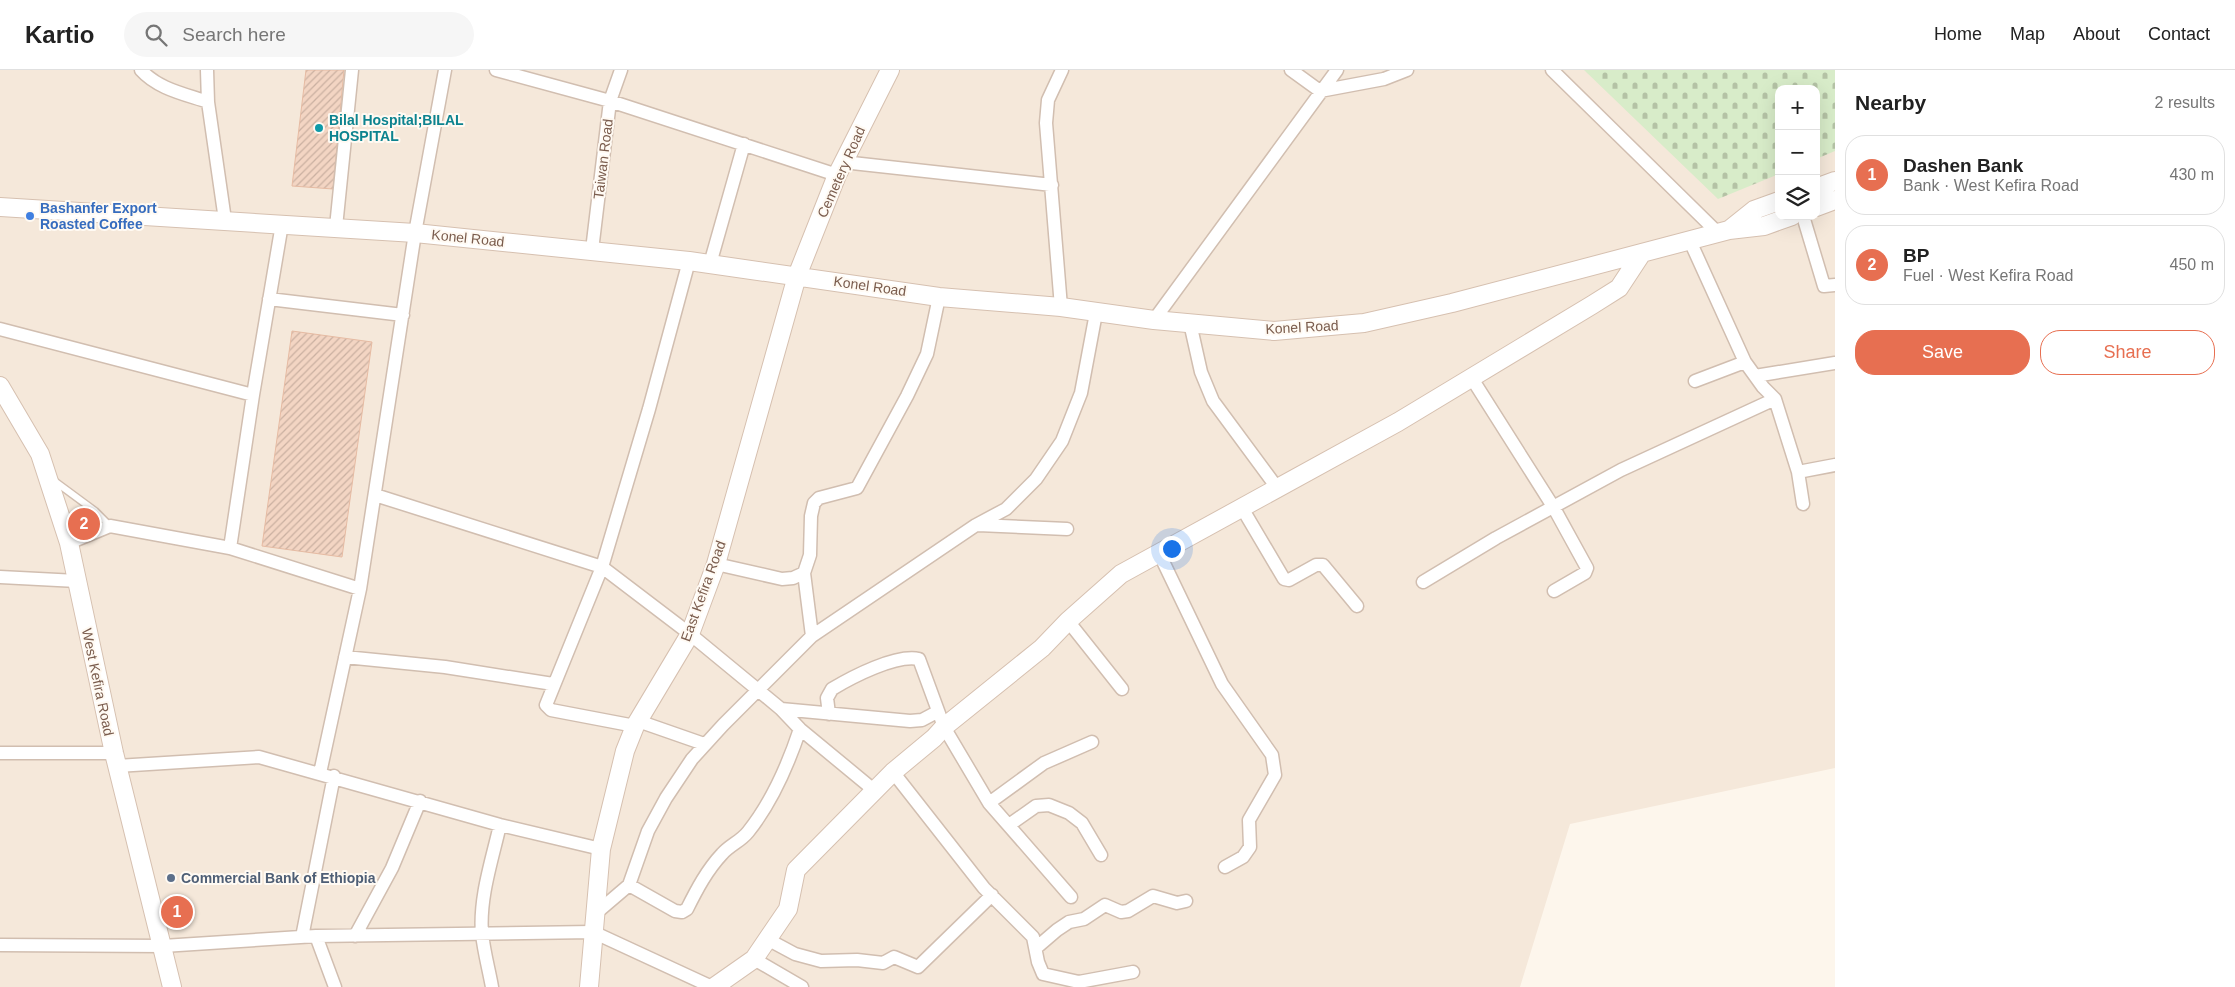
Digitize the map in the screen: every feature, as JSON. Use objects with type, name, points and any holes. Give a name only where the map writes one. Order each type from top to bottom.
[{"type":"main road","name":"Cemetery Road","points":[[797,276],[840,169],[890,70]]},
{"type":"main road","points":[[1820,187],[1835,181]]},
{"type":"main road","points":[[1820,206],[1835,200]]},
{"type":"main road","points":[[1723,232],[1754,210],[1775,202]]},
{"type":"main road","name":"Konel Road","points":[[0,207],[336,227],[592,250],[689,261],[939,296],[1061,307],[1154,320],[1274,331],[1364,323],[1452,303],[1723,232]]},
{"type":"main road","points":[[1723,232],[1764,226],[1781,220]]},
{"type":"main road","points":[[713,987],[754,959],[788,909],[796,870],[893,772],[934,738],[940,719],[1042,648],[1068,621],[1121,574],[1398,422],[1619,288],[1642,253]]},
{"type":"main road","name":"East Kefira Road","points":[[590,987],[601,849],[624,751],[637,723],[690,634],[716,564],[797,276]]},
{"type":"main road","name":"West Kefira Road","points":[[0,386],[40,454],[69,543],[116,759],[172,987]]},
{"type":"street","points":[[141,70],[149,79],[160,86],[208,102]]},
{"type":"street","points":[[207,70],[208,102],[225,220]]},
{"type":"street","points":[[336,227],[352,70]]},
{"type":"street","points":[[320,773],[360,589],[415,233],[445,70]]},
{"type":"street","points":[[496,70],[513,72],[744,144],[840,169],[1052,185]]},
{"type":"street","name":"Taiwan Road","points":[[592,250],[610,101],[621,70]]},
{"type":"street","points":[[1061,307],[1046,123],[1048,100],[1062,70]]},
{"type":"street","points":[[1292,70],[1320,91],[1384,79],[1407,70]]},
{"type":"street","points":[[1154,320],[1337,70]]},
{"type":"street","points":[[1552,70],[1723,232]]},
{"type":"street","points":[[710,264],[744,144]]},
{"type":"street","points":[[1804,220],[1824,286],[1835,285]]},
{"type":"street","points":[[230,548],[253,395],[282,224]]},
{"type":"street","points":[[1690,241],[1745,362],[1754,376],[1775,399],[1798,472],[1803,504]]},
{"type":"street","points":[[689,261],[649,409],[602,567],[546,700],[548,709],[637,723],[704,744]]},
{"type":"street","points":[[812,636],[804,573],[810,555],[811,516],[814,504],[820,498],[857,488],[907,396],[927,354],[939,296]]},
{"type":"street","points":[[269,299],[403,315]]},
{"type":"street","points":[[595,914],[629,885],[648,831],[666,798],[704,744],[812,636],[976,525],[1006,509],[1036,479],[1062,441],[1081,393],[1096,312]]},
{"type":"street","points":[[1190,323],[1201,372],[1213,401],[1278,489]]},
{"type":"street","points":[[0,328],[253,395]]},
{"type":"street","points":[[1695,381],[1745,362]]},
{"type":"street","points":[[1754,376],[1835,363]]},
{"type":"street","points":[[1470,377],[1554,508],[1588,570],[1554,592]]},
{"type":"street","points":[[1423,582],[1496,538],[1660,451],[1775,399]]},
{"type":"street","points":[[1798,472],[1835,465]]},
{"type":"street","points":[[375,495],[602,567],[690,634],[781,709],[800,729],[875,791]]},
{"type":"street","points":[[1242,508],[1284,579],[1289,580],[1316,565],[1323,565],[1357,606]]},
{"type":"street","points":[[976,525],[1067,530]]},
{"type":"street","points":[[69,543],[110,526],[230,548],[360,589]]},
{"type":"street","points":[[1158,553],[1222,684],[1272,755],[1275,767],[1275,775],[1272,782],[1249,820],[1250,847],[1247,853],[1225,866]]},
{"type":"street","points":[[716,564],[782,579],[793,578],[804,573]]},
{"type":"street","points":[[0,578],[77,581]]},
{"type":"street","points":[[1068,621],[1122,689]]},
{"type":"street","points":[[345,657],[445,667],[553,684]]},
{"type":"street","points":[[829,714],[827,698],[832,689],[890,662],[916,658],[922,662],[940,719],[989,803],[1071,897]]},
{"type":"street","points":[[781,709],[910,721],[940,719]]},
{"type":"street","points":[[629,885],[675,911],[682,912],[687,909],[704,878],[723,853],[748,832],[778,783],[791,757],[800,729]]},
{"type":"street","points":[[989,803],[1044,763],[1092,742]]},
{"type":"street","points":[[0,754],[116,759],[259,757],[334,776],[500,825],[601,849]]},
{"type":"street","points":[[893,772],[984,888],[1033,937],[1040,969],[1043,974],[1079,982],[1133,972]]},
{"type":"street","points":[[302,937],[334,776]]},
{"type":"street","points":[[355,936],[392,868],[420,801]]},
{"type":"street","points":[[1009,825],[1036,806],[1049,805],[1069,813],[1082,823],[1101,855]]},
{"type":"street","points":[[492,987],[482,933],[485,894],[500,825]]},
{"type":"street","points":[[767,939],[795,954],[821,961],[857,960],[883,963],[894,957],[918,967],[992,895]]},
{"type":"street","points":[[1036,948],[1068,922],[1084,919],[1105,905],[1121,912],[1128,911],[1150,897],[1177,904],[1186,901]]},
{"type":"street","points":[[0,946],[163,946],[316,936],[593,932],[713,987]]},
{"type":"street","points":[[316,936],[335,987]]},
{"type":"street","points":[[754,959],[802,987]]},
{"type":"lane","points":[[48,476],[95,511],[110,526]]},
{"type":"shaded area","points":[[0,70],[1835,70],[1835,768],[1570,824],[1520,987],[0,987]]},
{"type":"green space","points":[[1584,70],[1835,70],[1835,151],[1820,157],[1820,85],[1775,85],[1775,176],[1718,199]]},
{"type":"building","name":"Bilal Hospital;BILAL HOSPITAL","points":[[306,70],[344,70],[333,189],[292,186]]},
{"type":"building","points":[[292,331],[372,342],[342,557],[262,546]]},
{"type":"place","name":"Bilal Hospital;BILAL HOSPITAL","points":[[319,128]]},
{"type":"place","name":"Bashanfer Export Roasted Coffee","points":[[30,216]]},
{"type":"place","name":"BP","points":[[84,524]]},
{"type":"place","name":"Commercial Bank of Ethiopia","points":[[171,878]]},
{"type":"place","name":"Dashen Bank","points":[[177,912]]}]
